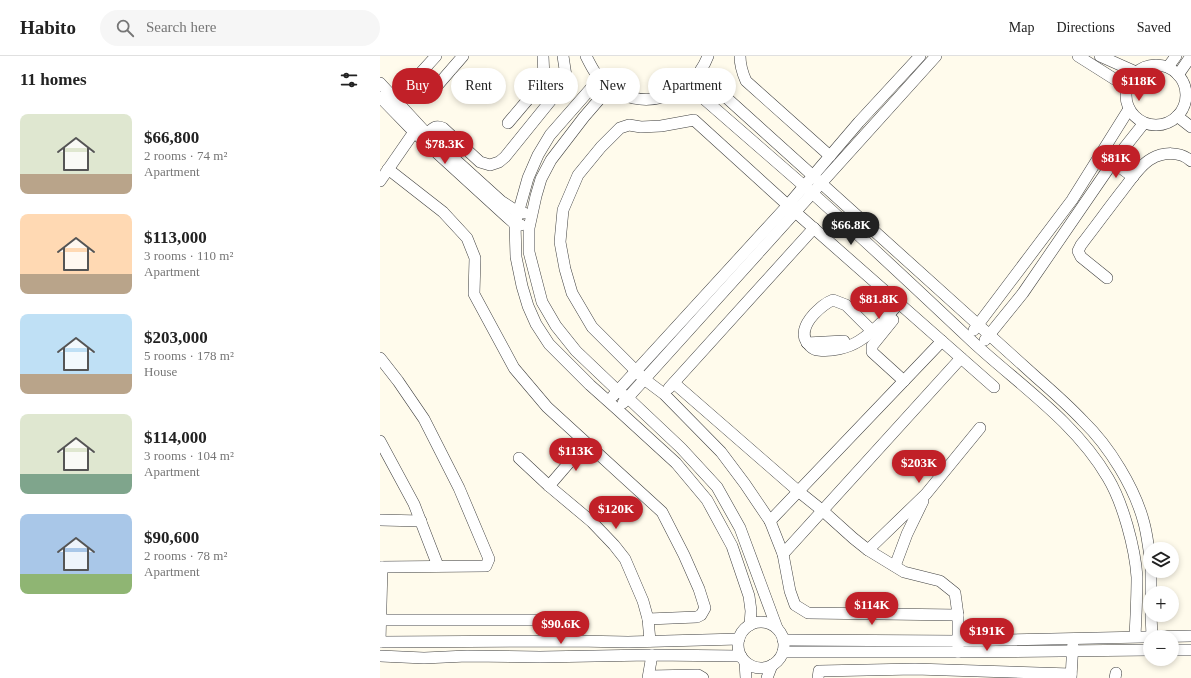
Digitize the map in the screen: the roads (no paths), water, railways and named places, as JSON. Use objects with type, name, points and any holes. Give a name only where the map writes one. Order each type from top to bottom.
[{"type":"street","points":[[425,68],[436,56]]},
{"type":"street","points":[[443,79],[463,56]]},
{"type":"street","points":[[508,123],[541,84],[544,78],[543,56]]},
{"type":"street","points":[[427,134],[434,127],[438,126],[443,128],[480,162],[490,164],[499,162],[505,157],[564,84],[566,76],[563,56]]},
{"type":"street","points":[[586,56],[592,68]]},
{"type":"street","points":[[702,68],[708,56]]},
{"type":"street","points":[[740,56],[740,65],[746,81],[830,156]]},
{"type":"street","points":[[808,190],[812,176],[920,56]]},
{"type":"street","points":[[608,401],[808,190],[821,184],[936,56]]},
{"type":"street","points":[[1078,56],[1127,87]]},
{"type":"street","points":[[1100,56],[1136,72]]},
{"type":"street","points":[[1168,68],[1176,56]]},
{"type":"street","points":[[1178,75],[1191,56]]},
{"type":"street","points":[[1184,112],[1167,123],[1156,125],[1144,123],[1135,117],[1129,109],[1126,98],[1127,87],[1130,79],[1136,72],[1145,67],[1155,65],[1168,68],[1178,75],[1184,83],[1186,92],[1184,112],[1191,127]]},
{"type":"street","points":[[380,83],[392,96]]},
{"type":"street","points":[[586,94],[550,135],[528,178],[518,212],[515,224],[516,257],[528,306],[536,324],[549,344],[584,380],[676,463],[707,500],[732,546],[749,596],[751,611],[750,625]]},
{"type":"street","points":[[380,97],[414,132],[507,217],[515,224],[529,228]]},
{"type":"street","points":[[400,104],[427,134],[502,201],[518,212],[531,215]]},
{"type":"street","points":[[595,104],[551,160],[541,179],[536,196],[529,228],[529,252],[542,302],[556,326],[576,351],[681,448],[717,487],[740,528],[777,628],[781,634],[783,646],[780,657],[772,665],[767,678]]},
{"type":"street","points":[[710,104],[808,190],[979,347],[1051,410],[1079,438],[1109,479],[1131,537],[1137,576],[1135,636]]},
{"type":"street","points":[[733,104],[1084,422],[1104,445],[1132,489],[1144,523],[1147,542]]},
{"type":"street","points":[[968,336],[978,325],[1072,200],[1129,109]]},
{"type":"street","points":[[958,615],[808,613],[795,605],[790,591],[783,554],[770,521],[745,484],[721,452],[664,394],[644,379],[592,327],[572,293],[560,242],[563,210],[578,175],[601,147],[620,128],[629,125],[641,127],[661,126],[694,120],[791,208],[994,387]]},
{"type":"street","points":[[979,347],[1023,293],[1113,162],[1144,123]]},
{"type":"street","points":[[380,181],[414,132]]},
{"type":"street","points":[[1107,278],[1081,257],[1078,251],[1081,245],[1133,177],[1150,159],[1162,154],[1177,154],[1188,158],[1191,161]]},
{"type":"street","points":[[1113,162],[1133,177]]},
{"type":"street","points":[[388,169],[443,212],[467,238],[475,258],[474,294],[514,368],[547,407],[662,512],[684,555],[699,589],[705,608],[702,615],[698,617],[648,619]]},
{"type":"street","points":[[618,410],[791,208]]},
{"type":"street","points":[[664,394],[814,228]]},
{"type":"street","points":[[872,331],[846,305],[833,300],[826,303],[810,319],[804,333],[804,339],[807,343],[859,341],[877,328],[901,305]]},
{"type":"street","points":[[901,305],[872,346],[872,352],[904,381]]},
{"type":"street","points":[[770,521],[942,341]]},
{"type":"street","points":[[380,358],[424,419],[459,488],[489,559],[486,566],[381,567],[380,642],[628,642],[739,639]]},
{"type":"street","points":[[783,554],[961,358]]},
{"type":"street","points":[[674,383],[798,492],[823,511],[868,550],[904,572],[940,581],[955,593],[958,615],[958,646]]},
{"type":"street","points":[[868,550],[926,494],[980,428]]},
{"type":"street","points":[[380,441],[414,504],[438,566]]},
{"type":"street","points":[[549,486],[586,443]]},
{"type":"street","points":[[519,458],[549,486],[592,522],[625,559],[648,619],[650,641]]},
{"type":"street","points":[[896,566],[907,534],[926,494]]},
{"type":"street","points":[[380,520],[421,521]]},
{"type":"street","points":[[380,620],[541,620]]},
{"type":"street","points":[[746,678],[743,659],[739,649],[739,639],[744,629],[756,622],[771,624],[777,628]]},
{"type":"street","points":[[783,646],[917,651],[958,646],[1072,638],[1143,636]]},
{"type":"street","points":[[1179,636],[1191,636]]},
{"type":"street","points":[[818,678],[819,671],[880,674],[914,669],[944,674],[1071,676],[1073,650],[1072,638]]},
{"type":"street","points":[[783,646],[958,646],[1073,650],[1143,650]]},
{"type":"street","points":[[1179,650],[1191,650]]},
{"type":"street","points":[[914,669],[917,651]]},
{"type":"street","points":[[380,656],[424,658],[467,656],[540,657],[652,655],[743,659],[751,666],[758,668],[772,665]]},
{"type":"street","points":[[652,655],[648,677],[698,675],[703,678]]}]
